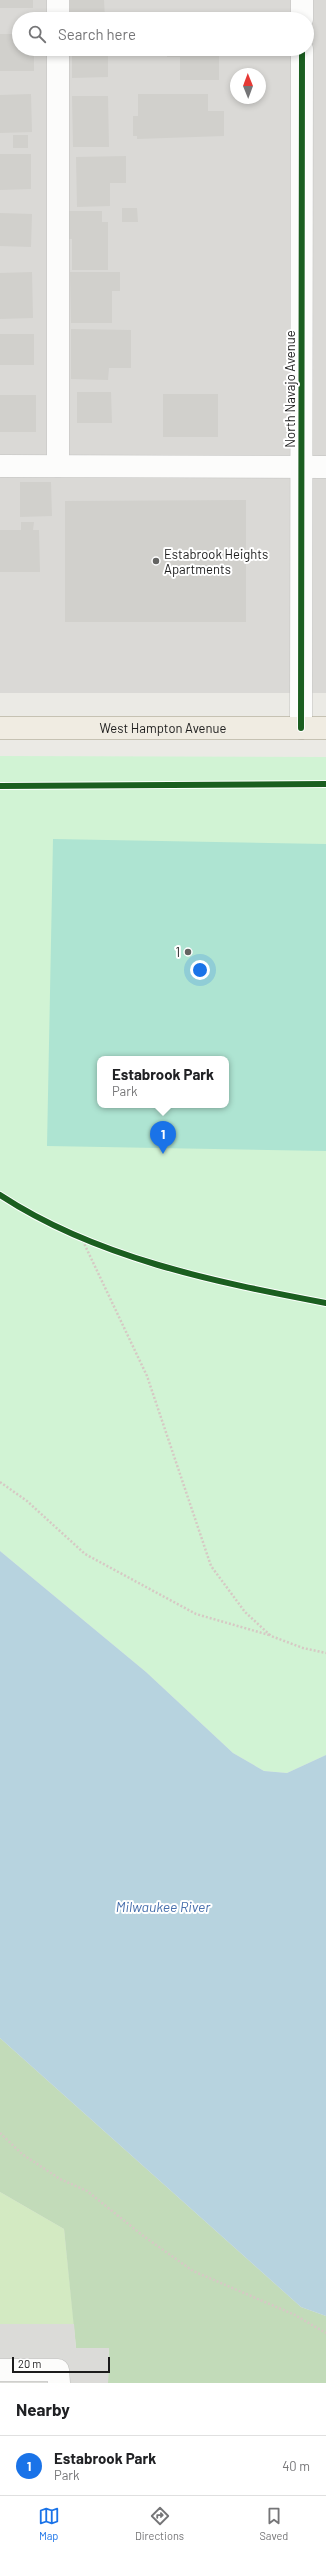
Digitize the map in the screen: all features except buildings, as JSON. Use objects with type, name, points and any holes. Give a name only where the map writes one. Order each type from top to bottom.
[{"type":"main road","name":"West Hampton Avenue","points":[[0,728],[326,728]]},
{"type":"street","points":[[58,0],[58,12]]},
{"type":"street","points":[[302,0],[302,12]]},
{"type":"street","points":[[58,56],[58,466]]},
{"type":"street","name":"North Navajo Avenue","points":[[301,728],[302,56]]},
{"type":"street","points":[[0,466],[326,467]]},
{"type":"street","points":[[0,2370],[58,2370],[59,2383]]},
{"type":"path","points":[[79,1235],[88,1239]]},
{"type":"path","points":[[79,1235],[146,1376],[211,1566],[245,1612],[270,1636]]},
{"type":"path","points":[[0,1482],[27,1501],[85,1554],[196,1614],[270,1636],[303,1648],[326,1653]]},
{"type":"path","points":[[0,2133],[22,2154],[60,2179],[87,2191],[142,2235],[193,2271],[295,2315],[326,2333]]},
{"type":"shaded area","points":[[0,0],[326,0],[326,693],[0,693]]},
{"type":"shaded area","points":[[0,2324],[74,2324],[76,2348],[109,2348],[108,2383],[0,2383]]},
{"type":"green space","points":[[0,756],[326,757],[326,1755],[287,1773],[264,1771],[233,1753],[146,1672],[0,1551]]},
{"type":"green space","name":"1","points":[[53,839],[326,844],[326,1151],[47,1146]]},
{"type":"green space","points":[[0,2038],[301,2307],[326,2316],[326,2383],[108,2383],[109,2348],[76,2348],[64,2229],[0,2192]]},
{"type":"green space","points":[[0,2192],[64,2229],[74,2324],[0,2324]]},
{"type":"water","name":"Milwaukee River","points":[[0,1551],[146,1672],[233,1753],[264,1771],[287,1773],[326,1755],[326,2316],[301,2307],[0,2038]]},
{"type":"cycle path","points":[[301,728],[302,56]]},
{"type":"cycle path","points":[[0,786],[326,784]]},
{"type":"cycle path","points":[[0,1195],[37,1217],[76,1236],[157,1265],[242,1286],[326,1303]]},
{"type":"place","name":"Estabrook Heights Apartments","points":[[156,561]]},
{"type":"place","name":"1","points":[[188,952]]},
{"type":"place","name":"Estabrook Park","points":[[163,1154]]}]
